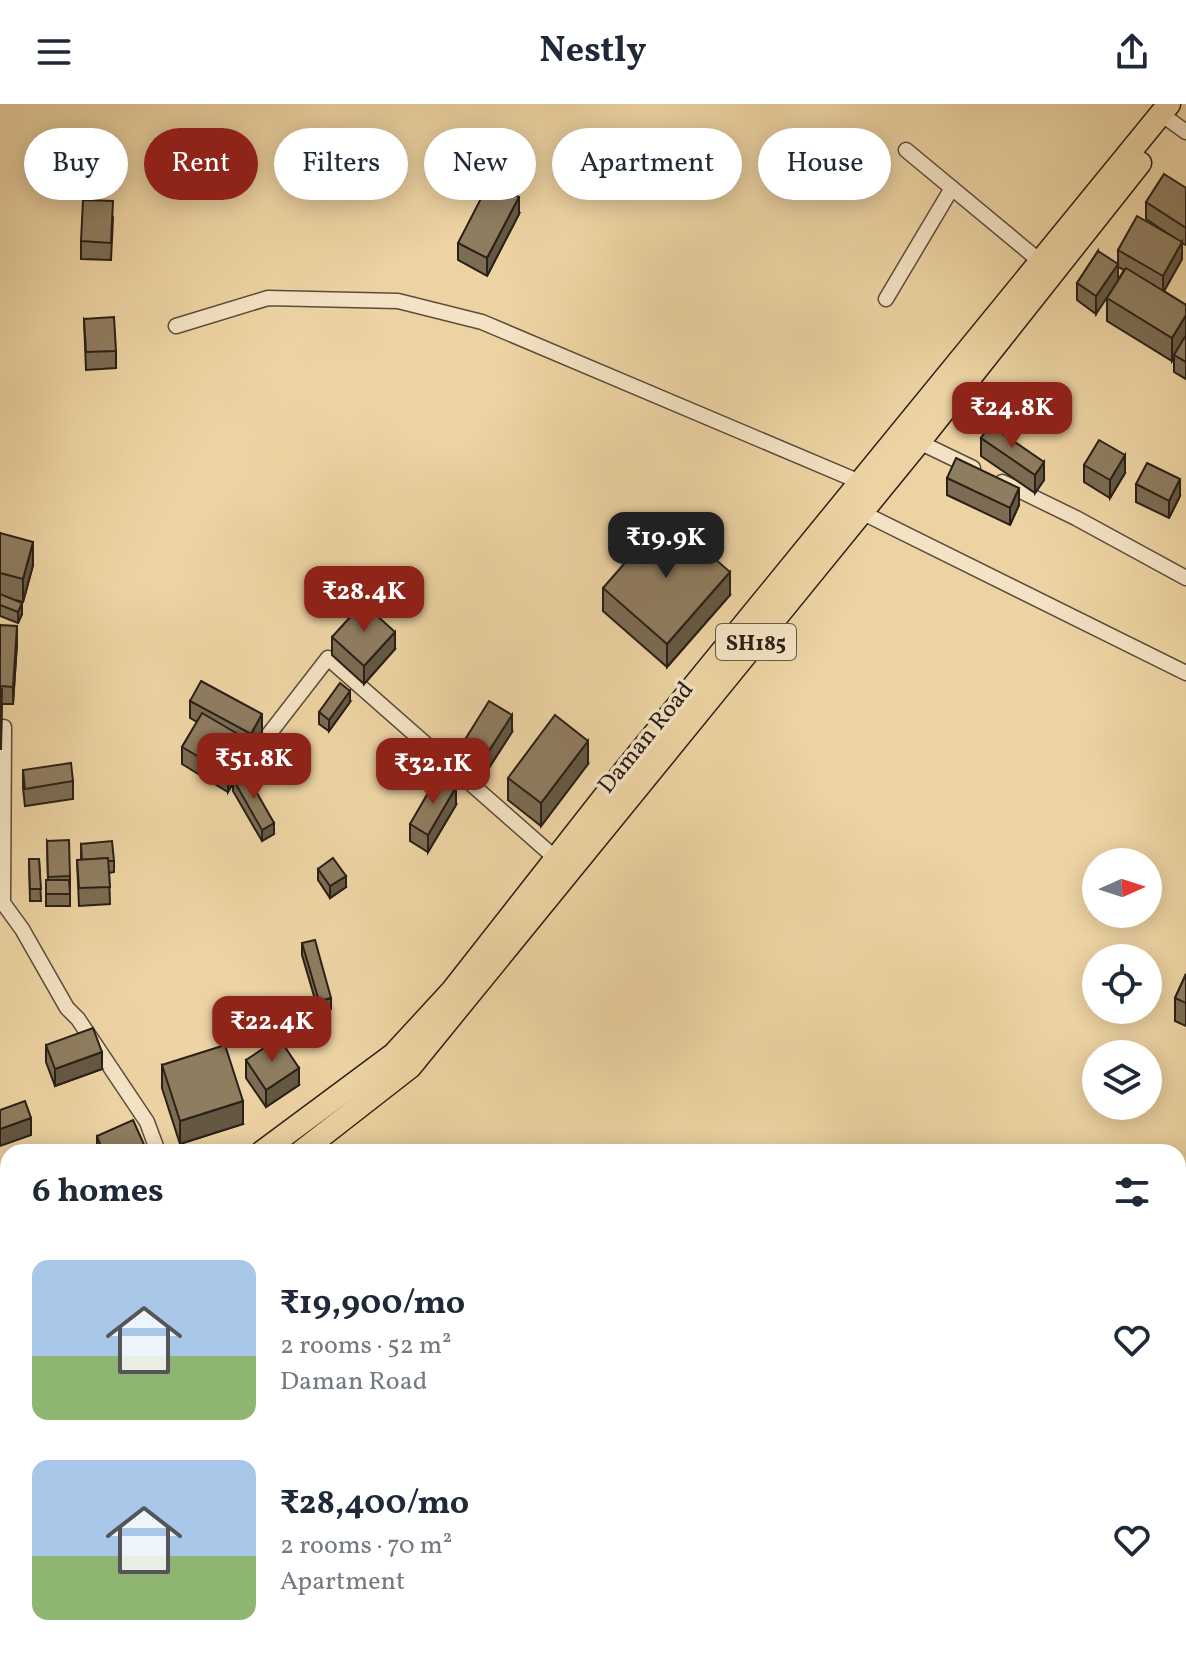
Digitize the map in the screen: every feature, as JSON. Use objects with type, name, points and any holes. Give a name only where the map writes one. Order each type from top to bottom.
[{"type":"main road","points":[[911,436],[1041,262],[1175,116]]},
{"type":"main road","name":"Daman Road","points":[[311,1144],[410,1067],[563,865],[1175,116]]},
{"type":"main road","points":[[273,1144],[394,1054],[452,991],[563,865],[635,757],[865,497]]},
{"type":"street","points":[[906,150],[1041,262]]},
{"type":"street","points":[[886,299],[952,188]]},
{"type":"street","points":[[176,326],[268,298],[398,301],[482,322],[865,497],[1186,673]]},
{"type":"street","points":[[911,436],[1076,518],[1186,578]]},
{"type":"street","points":[[252,756],[328,658],[563,865]]},
{"type":"street","points":[[4,727],[3,903],[22,929],[67,1008],[78,1019],[147,1122],[155,1144]]},
{"type":"building","points":[[1164,174],[1186,188],[1186,228],[1146,202]]},
{"type":"building","points":[[83,200],[113,201],[111,243],[81,241]]},
{"type":"building","points":[[480,200],[517,200],[487,258],[458,243]]},
{"type":"building","points":[[1137,216],[1182,242],[1163,276],[1118,250]]},
{"type":"building","points":[[1098,251],[1118,264],[1096,296],[1077,283]]},
{"type":"building","points":[[1126,268],[1186,305],[1186,315],[1172,338],[1107,298]]},
{"type":"building","points":[[114,317],[116,351],[86,352],[84,319]]},
{"type":"building","points":[[1186,335],[1186,362],[1174,355]]},
{"type":"building","points":[[990,425],[1044,462],[1035,475],[981,438]]},
{"type":"building","points":[[1099,440],[1125,455],[1110,480],[1084,465]]},
{"type":"building","points":[[956,458],[1019,488],[1010,508],[947,478]]},
{"type":"building","points":[[1147,463],[1180,479],[1169,501],[1136,484]]},
{"type":"building","points":[[666,516],[730,572],[667,644],[603,588]]},
{"type":"building","points":[[0,533],[33,542],[23,579],[0,573]]},
{"type":"building","points":[[0,594],[22,603],[18,612],[0,605]]},
{"type":"building","points":[[363,603],[395,632],[364,666],[332,637]]},
{"type":"building","points":[[0,625],[17,626],[13,687],[0,686]]},
{"type":"building","points":[[201,681],[262,714],[251,734],[190,701]]},
{"type":"building","points":[[340,683],[350,691],[329,720],[319,712]]},
{"type":"building","points":[[2,689],[1,733],[0,733]]},
{"type":"building","points":[[489,701],[512,715],[483,760],[461,746]]},
{"type":"building","points":[[202,713],[248,740],[228,774],[182,747]]},
{"type":"building","points":[[555,715],[588,741],[541,803],[508,778]]},
{"type":"building","points":[[71,763],[73,781],[25,789],[23,770]]},
{"type":"building","points":[[245,772],[274,823],[262,830],[233,779]]},
{"type":"building","points":[[438,776],[456,787],[428,835],[410,824]]},
{"type":"building","points":[[69,840],[70,876],[48,877],[47,841]]},
{"type":"building","points":[[112,841],[114,861],[108,861],[108,858],[82,860],[81,844]]},
{"type":"building","points":[[108,858],[110,887],[79,888],[77,860]]},
{"type":"building","points":[[333,858],[346,876],[330,886],[318,869]]},
{"type":"building","points":[[29,859],[39,859],[41,889],[30,889]]},
{"type":"building","points":[[46,880],[69,880],[70,894],[46,894]]},
{"type":"building","points":[[315,940],[331,998],[319,1001],[302,943]]},
{"type":"building","points":[[1186,974],[1186,1003],[1175,998]]},
{"type":"building","points":[[93,1028],[102,1052],[55,1069],[46,1045]]},
{"type":"building","points":[[279,1038],[299,1068],[266,1090],[246,1060]]},
{"type":"building","points":[[225,1045],[243,1101],[180,1121],[162,1065]]},
{"type":"building","points":[[25,1101],[31,1118],[0,1129],[0,1110]]},
{"type":"building","points":[[133,1120],[144,1144],[100,1144],[97,1136]]}]
